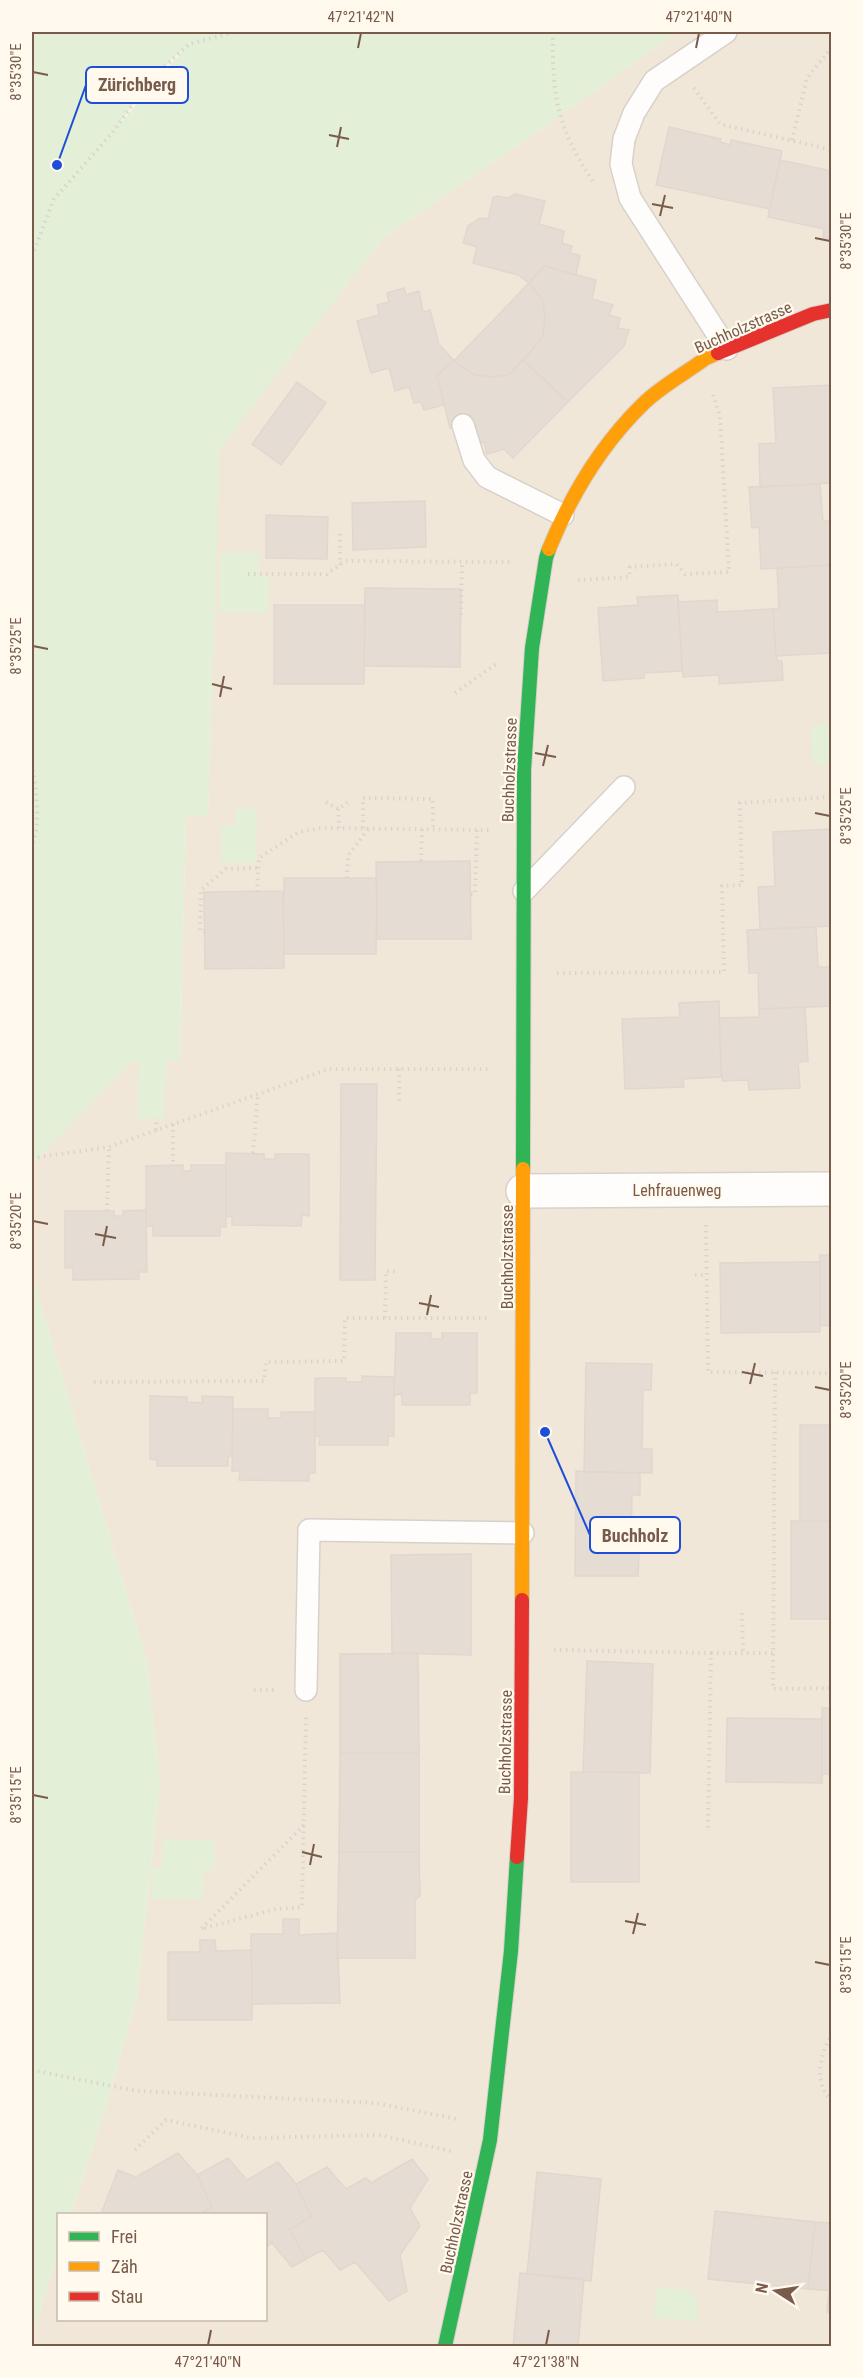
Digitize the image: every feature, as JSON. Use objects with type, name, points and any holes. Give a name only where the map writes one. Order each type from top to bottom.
[{"type":"street","name":"Buchholzstrasse","points":[[445,2346],[490,2140],[511,1951],[521,1798],[524,770],[532,648],[546,558],[563,515],[593,463],[644,403],[706,358],[813,314],[831,310]]},
{"type":"street","name":"Lehfrauenweg","points":[[523,1191],[831,1189]]},
{"type":"lane","points":[[726,32],[654,81],[634,113],[624,139],[621,164],[630,198],[727,349]]},
{"type":"lane","points":[[463,425],[474,460],[487,477],[563,515]]},
{"type":"lane","points":[[524,891],[624,787]]},
{"type":"lane","points":[[306,1690],[309,1530],[523,1533]]},
{"type":"path","points":[[32,256],[54,199],[113,132],[150,80],[189,44],[236,32]]},
{"type":"path","points":[[552,74],[553,32]]},
{"type":"path","points":[[792,140],[807,78],[831,47]]},
{"type":"path","points":[[677,66],[720,124],[831,150]]},
{"type":"path","points":[[571,581],[629,577],[630,567],[676,564],[685,574],[729,572],[720,416],[711,388]]},
{"type":"path","points":[[340,534],[340,565]]},
{"type":"path","points":[[248,574],[327,574],[345,561],[514,562]]},
{"type":"path","points":[[460,615],[462,562]]},
{"type":"path","points":[[455,693],[501,661]]},
{"type":"path","points":[[32,764],[36,789],[37,832],[32,847]]},
{"type":"path","points":[[550,973],[724,972],[722,886],[742,885],[740,803],[831,797]]},
{"type":"path","points":[[347,878],[348,856],[366,828],[363,798],[433,799],[433,828]]},
{"type":"path","points":[[338,809],[350,801]]},
{"type":"path","points":[[327,802],[338,809]]},
{"type":"path","points":[[338,809],[339,828]]},
{"type":"path","points":[[257,892],[259,858],[299,831],[339,828],[494,830]]},
{"type":"path","points":[[421,861],[422,828]]},
{"type":"path","points":[[471,894],[476,894],[477,830]]},
{"type":"path","points":[[205,931],[200,931],[201,890],[226,868],[258,868]]},
{"type":"path","points":[[32,1158],[109,1147],[329,1069],[500,1069]]},
{"type":"path","points":[[399,1069],[399,1103]]},
{"type":"path","points":[[253,1153],[258,1094]]},
{"type":"path","points":[[156,1130],[157,1118]]},
{"type":"path","points":[[173,1124],[173,1166]]},
{"type":"path","points":[[107,1211],[109,1147]]},
{"type":"path","points":[[706,1222],[708,1372],[831,1373]]},
{"type":"path","points":[[385,1318],[386,1271],[399,1272]]},
{"type":"path","points":[[695,1275],[707,1275]]},
{"type":"path","points":[[94,1382],[264,1381],[266,1362],[345,1361],[345,1318],[488,1318]]},
{"type":"path","points":[[775,1372],[773,1689],[831,1688]]},
{"type":"path","points":[[742,1613],[743,1653]]},
{"type":"path","points":[[546,1650],[774,1653]]},
{"type":"path","points":[[708,1829],[711,1653]]},
{"type":"path","points":[[304,1825],[201,1929],[276,1909],[302,1907],[304,1825],[306,1690]]},
{"type":"path","points":[[831,2033],[822,2056],[819,2077],[825,2094],[831,2101]]},
{"type":"path","points":[[32,2070],[137,2091],[375,2103],[459,2120]]},
{"type":"path","points":[[135,2150],[166,2120],[252,2138],[379,2135],[453,2152]]},
{"type":"shaded area","points":[[677,32],[831,32],[831,2346],[32,2346],[32,2336],[57,2255],[57,2321],[267,2321],[267,2213],[71,2213],[111,2090],[137,1996],[160,1782],[147,1662],[32,1275],[32,1165],[131,1062],[180,1061],[186,817],[208,815],[219,449],[383,238]]},
{"type":"green space","points":[[32,32],[677,32],[383,238],[220,449],[208,816],[186,817],[180,1061],[166,1061],[164,1119],[138,1118],[139,1062],[131,1062],[32,1165]],"holes":[[[186,47],[119,125],[150,80]]]},
{"type":"green space","points":[[221,552],[259,553],[258,576],[269,576],[268,613],[219,612]]},
{"type":"green space","points":[[831,724],[831,764],[813,765],[811,725]]},
{"type":"green space","points":[[236,808],[257,809],[256,863],[221,863],[221,826],[235,826]]},
{"type":"green space","points":[[32,1275],[147,1662],[160,1782],[137,1996],[111,2090],[71,2213],[57,2213],[57,2255],[32,2336]]},
{"type":"green space","points":[[163,1839],[215,1840],[214,1870],[204,1870],[203,1900],[152,1899],[152,1868],[162,1868]]},
{"type":"green space","points":[[657,2287],[690,2291],[698,2303],[696,2322],[653,2317]]},
{"type":"building","points":[[669,127],[721,139],[720,142],[730,145],[731,140],[782,151],[770,209],[656,185]]},
{"type":"building","points":[[780,160],[832,171],[832,239],[823,237],[824,229],[768,217]]},
{"type":"building","points":[[515,194],[545,201],[539,224],[564,231],[562,243],[572,246],[570,253],[580,255],[576,275],[544,266],[529,283],[518,275],[473,263],[477,247],[463,243],[468,226],[480,218],[488,219],[493,198],[497,196],[508,198]]},
{"type":"building","points":[[544,266],[596,280],[592,299],[613,305],[609,315],[620,318],[618,328],[629,330],[624,346],[568,402],[523,360],[543,337],[545,316],[542,299],[529,283]]},
{"type":"building","points":[[529,283],[542,299],[545,316],[543,337],[509,375],[490,377],[473,374],[454,361]]},
{"type":"building","points":[[404,288],[406,295],[419,291],[423,312],[430,310],[439,344],[454,361],[437,375],[444,405],[424,410],[421,402],[414,403],[409,387],[395,391],[389,368],[371,373],[357,321],[379,315],[377,305],[389,302],[387,293]]},
{"type":"building","points":[[523,360],[568,402],[513,458],[504,449],[487,454],[484,442],[474,444],[468,424],[450,428],[437,375],[454,361],[473,374],[490,377],[509,375]]},
{"type":"building","points":[[297,382],[326,403],[281,465],[252,444]]},
{"type":"building","points":[[832,385],[832,483],[760,487],[759,444],[776,443],[773,388]]},
{"type":"building","points":[[820,484],[823,521],[832,521],[832,565],[761,569],[759,527],[752,528],[749,487]]},
{"type":"building","points":[[425,501],[426,547],[353,550],[352,503]]},
{"type":"building","points":[[266,515],[328,517],[327,559],[266,558]]},
{"type":"building","points":[[832,565],[830,653],[776,656],[773,609],[779,608],[777,568]]},
{"type":"building","points":[[365,588],[461,589],[460,667],[364,666]]},
{"type":"building","points":[[678,595],[682,671],[644,673],[644,678],[603,681],[598,608],[638,605],[637,597]]},
{"type":"building","points":[[717,600],[717,612],[773,609],[776,656],[778,661],[782,661],[783,680],[719,684],[719,675],[683,677],[678,602]]},
{"type":"building","points":[[274,605],[365,605],[364,684],[274,684]]},
{"type":"building","points":[[832,829],[832,926],[760,929],[758,887],[775,886],[773,832]]},
{"type":"building","points":[[470,861],[471,939],[377,939],[376,862]]},
{"type":"building","points":[[284,878],[377,878],[376,954],[284,954]]},
{"type":"building","points":[[283,891],[284,968],[205,969],[204,892]]},
{"type":"building","points":[[816,927],[818,967],[830,967],[832,1006],[759,1009],[758,973],[749,973],[747,930]]},
{"type":"building","points":[[719,1001],[721,1077],[683,1079],[684,1087],[625,1089],[622,1019],[680,1017],[679,1003]]},
{"type":"building","points":[[805,1007],[808,1061],[798,1062],[800,1088],[749,1090],[748,1080],[722,1081],[719,1018],[759,1017],[759,1009]]},
{"type":"building","points":[[341,1084],[377,1084],[375,1280],[340,1280]]},
{"type":"building","points":[[226,1153],[264,1154],[264,1159],[275,1159],[275,1154],[309,1154],[309,1216],[302,1215],[301,1226],[232,1225],[232,1216],[226,1217]]},
{"type":"building","points":[[183,1165],[183,1171],[191,1171],[191,1165],[226,1165],[226,1227],[220,1227],[220,1236],[153,1236],[153,1226],[146,1226],[146,1166]]},
{"type":"building","points":[[146,1210],[147,1272],[139,1272],[139,1279],[73,1280],[73,1268],[65,1268],[65,1211],[114,1211],[114,1216],[123,1216],[123,1211]]},
{"type":"building","points":[[820,1255],[832,1255],[832,1326],[820,1325]]},
{"type":"building","points":[[820,1262],[820,1332],[721,1333],[720,1263]]},
{"type":"building","points":[[396,1333],[431,1333],[431,1339],[442,1339],[442,1333],[477,1333],[477,1393],[470,1393],[470,1405],[402,1405],[402,1393],[394,1396]]},
{"type":"building","points":[[586,1363],[652,1364],[651,1390],[643,1390],[642,1449],[652,1449],[652,1473],[584,1472]]},
{"type":"building","points":[[362,1376],[394,1377],[394,1436],[388,1436],[388,1445],[319,1445],[320,1437],[315,1435],[315,1378],[346,1378],[346,1382],[362,1382]]},
{"type":"building","points":[[150,1396],[187,1397],[187,1402],[202,1403],[202,1396],[233,1397],[232,1455],[228,1457],[228,1466],[157,1466],[157,1460],[150,1459]]},
{"type":"building","points":[[233,1409],[268,1409],[268,1418],[281,1418],[281,1412],[315,1412],[315,1473],[309,1473],[309,1481],[239,1480],[240,1471],[232,1471]]},
{"type":"building","points":[[800,1425],[832,1425],[832,1521],[800,1521]]},
{"type":"building","points":[[576,1471],[640,1473],[640,1495],[632,1495],[631,1552],[639,1552],[638,1576],[575,1576]]},
{"type":"building","points":[[791,1521],[832,1521],[832,1619],[791,1619]]},
{"type":"building","points":[[471,1554],[471,1655],[392,1653],[391,1555]]},
{"type":"building","points":[[418,1653],[419,1753],[340,1753],[340,1654]]},
{"type":"building","points":[[587,1661],[653,1664],[650,1773],[583,1772]]},
{"type":"building","points":[[822,1708],[832,1708],[832,1774],[822,1774]]},
{"type":"building","points":[[727,1718],[822,1719],[822,1783],[726,1782]]},
{"type":"building","points":[[340,1753],[419,1753],[419,1852],[339,1852]]},
{"type":"building","points":[[571,1772],[639,1772],[639,1882],[571,1882]]},
{"type":"building","points":[[339,1852],[419,1852],[420,1896],[415,1900],[415,1958],[337,1958]]},
{"type":"building","points":[[283,1919],[299,1919],[299,1935],[337,1933],[340,2003],[252,2004],[251,1934],[283,1934]]},
{"type":"building","points":[[200,1940],[215,1940],[216,1951],[252,1950],[252,2020],[168,2020],[168,1952],[200,1952]]},
{"type":"building","points":[[178,2153],[197,2175],[212,2207],[201,2213],[101,2213],[118,2170],[136,2177]]},
{"type":"building","points":[[228,2158],[247,2180],[278,2162],[296,2184],[311,2217],[289,2229],[306,2259],[292,2267],[272,2243],[267,2246],[267,2213],[201,2213],[212,2207],[197,2175]]},
{"type":"building","points":[[412,2159],[428,2179],[410,2208],[420,2226],[400,2255],[407,2291],[389,2301],[355,2262],[340,2270],[323,2250],[306,2259],[289,2229],[311,2217],[296,2184],[327,2167],[346,2189],[366,2178],[371,2183]]},
{"type":"building","points":[[537,2172],[601,2179],[591,2281],[527,2274]]},
{"type":"building","points":[[715,2211],[815,2222],[808,2289],[708,2279]]},
{"type":"building","points":[[815,2222],[832,2223],[832,2291],[808,2289]]},
{"type":"building","points":[[520,2273],[584,2279],[578,2346],[513,2346]]},
{"type":"building","points":[[829,2291],[832,2291],[832,2312],[827,2312]]},
{"type":"traffic: fast","points":[[523,1169],[524,770],[532,648],[549,549]]},
{"type":"traffic: fast","points":[[445,2346],[490,2140],[511,1951],[517,1857]]},
{"type":"traffic: slow","points":[[549,549],[577,490],[614,436],[658,391],[706,358],[718,353]]},
{"type":"traffic: slow","points":[[522,1600],[523,1169]]},
{"type":"traffic: jam","points":[[718,353],[813,314],[832,310]]},
{"type":"traffic: jam","points":[[517,1857],[521,1798],[522,1600]]},
{"type":"place","name":"Zürichberg","points":[[57,165]]},
{"type":"place","name":"Buchholz","points":[[545,1432]]}]
